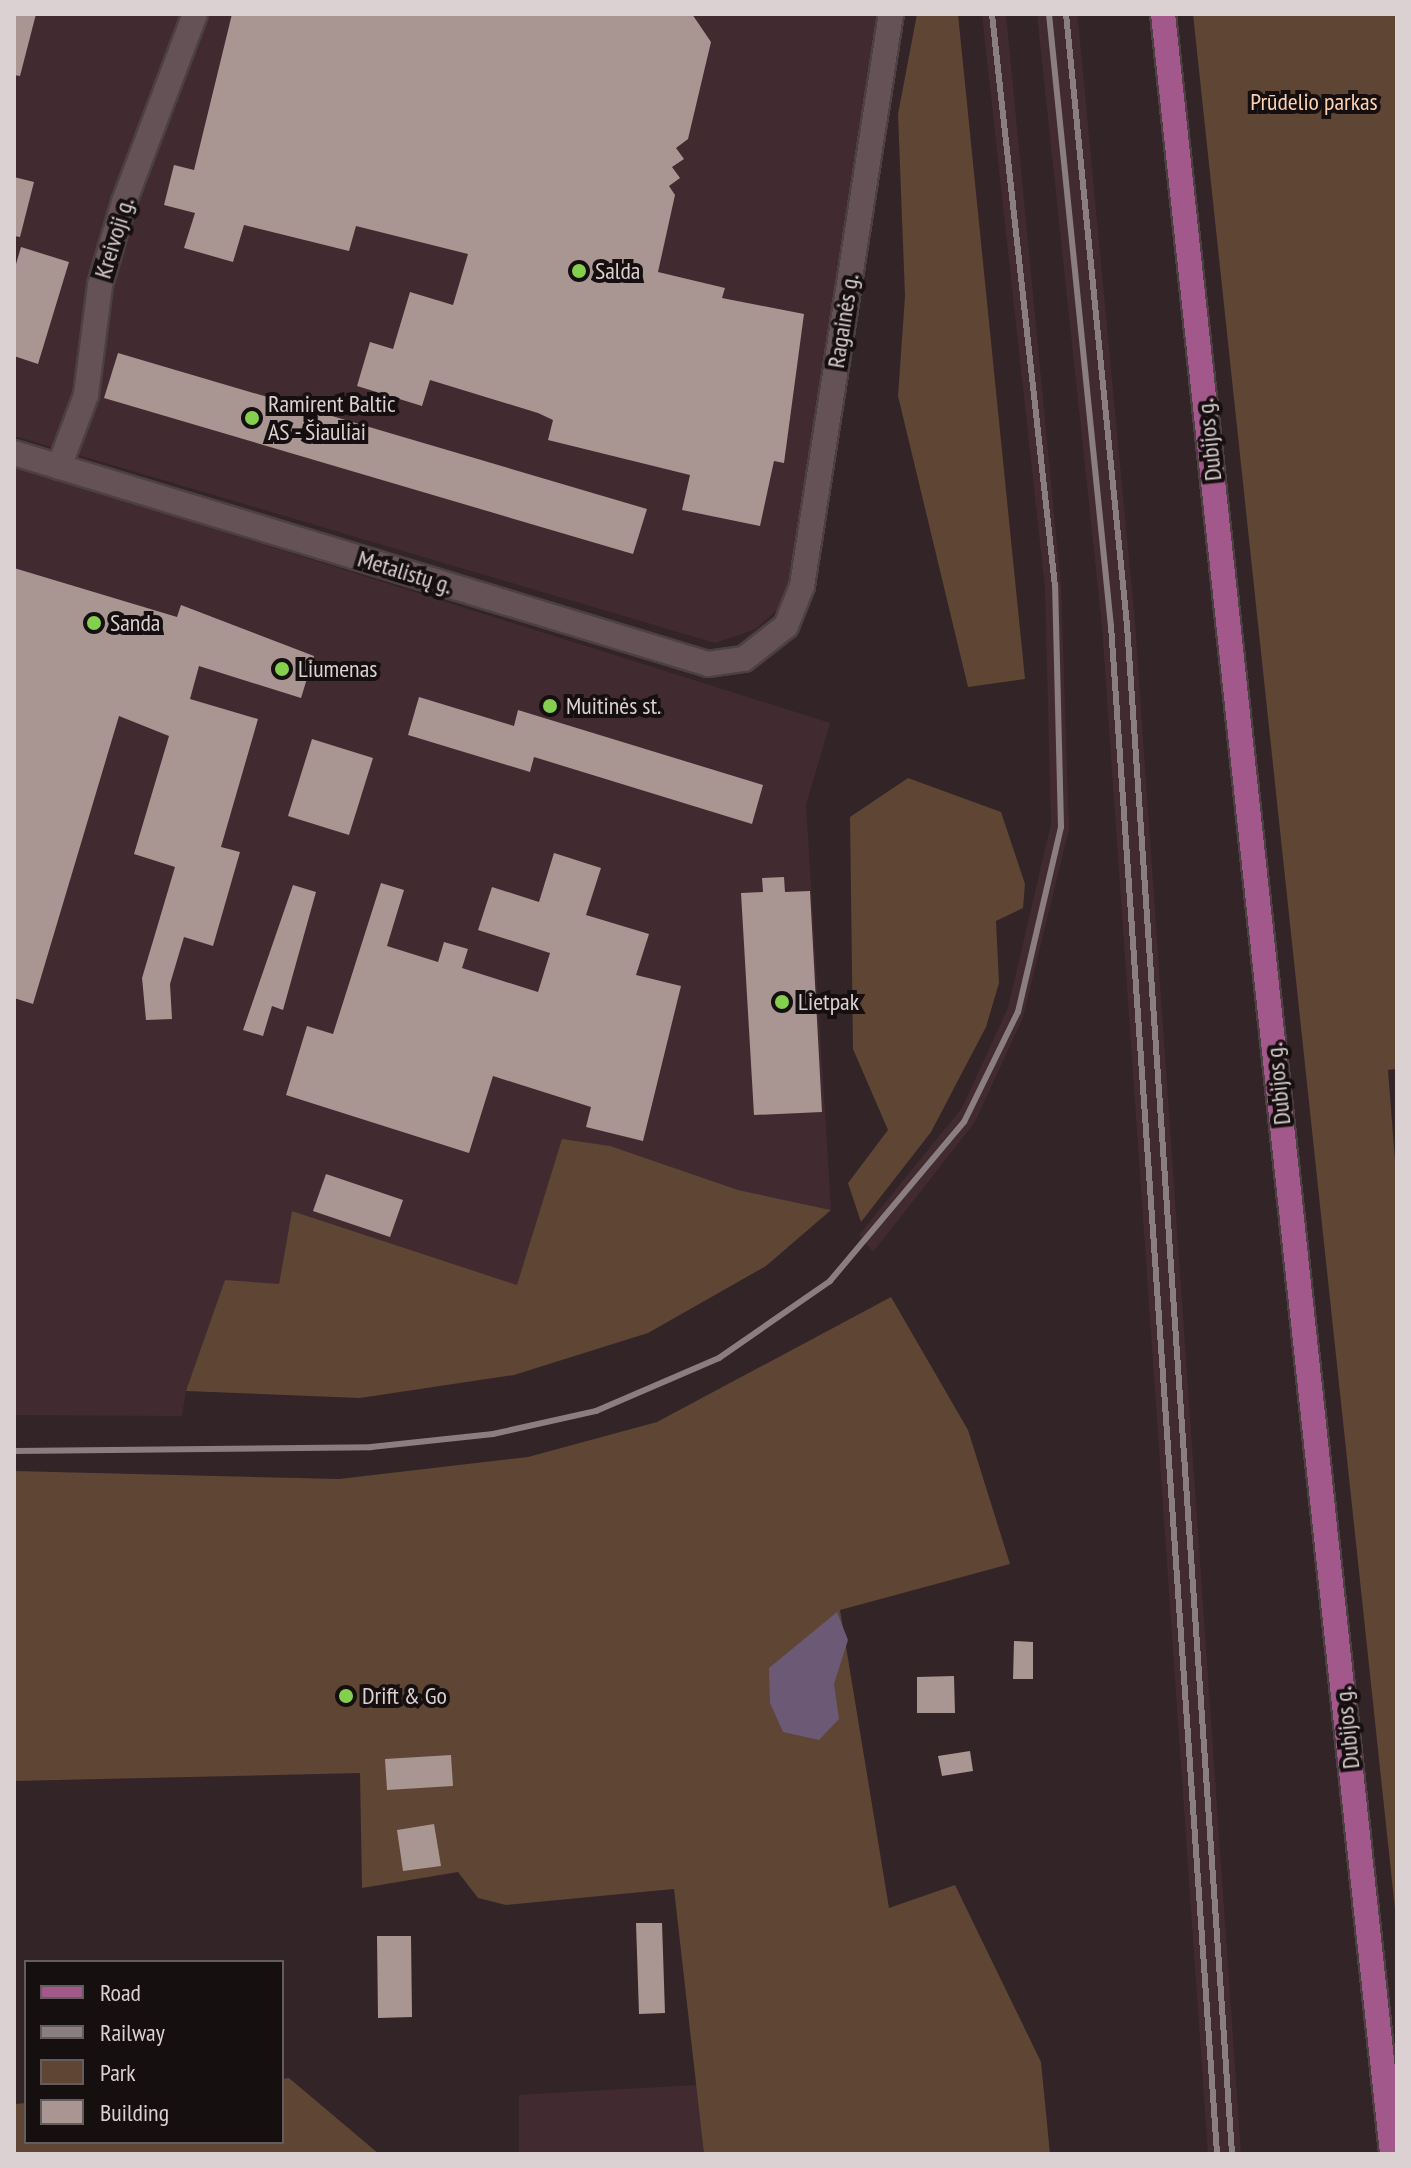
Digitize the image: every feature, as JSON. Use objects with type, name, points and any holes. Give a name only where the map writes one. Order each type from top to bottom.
[{"type":"main road","name":"Dubijos g.","points":[[1163,14],[1392,2154]]},
{"type":"street","name":"Kreivoji g.","points":[[59,467],[86,395],[100,285],[124,202],[195,14]]},
{"type":"street","name":"Ragainės g.","points":[[786,626],[802,586],[891,14]]},
{"type":"street","name":"Metalistų g.","points":[[14,453],[708,664],[744,659],[786,626]]},
{"type":"shaded area","points":[[14,14],[881,14],[788,588],[777,610],[756,629],[715,643],[14,436]]},
{"type":"shaded area","points":[[982,14],[1006,14],[1061,586],[1069,829],[1023,1017],[975,1122],[873,1252],[859,1235],[962,1108],[1008,1008],[1051,824],[1045,588]]},
{"type":"shaded area","points":[[1037,14],[1077,14],[1079,31],[1135,623],[1241,2154],[1208,2154],[1102,626]]},
{"type":"shaded area","points":[[14,466],[830,723],[806,805],[831,1210],[738,1190],[517,1285],[292,1211],[279,1284],[186,1390],[182,1416],[14,1415]]},
{"type":"shaded area","points":[[837,1612],[848,1640],[834,1684],[839,1719],[819,1740],[783,1732],[770,1703],[769,1668]]},
{"type":"shaded area","points":[[699,2085],[704,2154],[519,2154],[519,2095]]},
{"type":"green space","points":[[917,14],[958,14],[1025,679],[968,687],[898,396],[905,296],[898,114]]},
{"type":"green space","name":"Prūdelio parkas","points":[[1193,14],[1397,14],[1397,1069],[1388,1070],[1397,1187],[1397,1928]]},
{"type":"green space","points":[[908,778],[1001,812],[1025,884],[1023,908],[996,921],[999,983],[986,1027],[931,1132],[861,1222],[848,1183],[888,1130],[853,1049],[850,817]]},
{"type":"green space","points":[[562,1139],[610,1146],[738,1190],[831,1210],[766,1266],[648,1333],[514,1375],[360,1398],[186,1391],[225,1280],[279,1284],[292,1211],[517,1285]]},
{"type":"green space","points":[[891,1297],[968,1430],[1010,1564],[840,1610],[889,1908],[955,1885],[1041,2062],[1050,2154],[704,2154],[674,1889],[506,1905],[478,1898],[458,1872],[362,1888],[360,1773],[14,1781],[14,1471],[339,1479],[528,1457],[657,1422]]},
{"type":"green space","points":[[289,2078],[379,2154],[14,2154],[14,2104],[24,2103],[24,2144],[284,2144],[284,2079]]},
{"type":"building","points":[[14,14],[36,14],[20,76],[14,75]]},
{"type":"building","name":"Salda","points":[[232,14],[692,14],[711,42],[688,139],[676,148],[684,159],[672,167],[680,178],[669,186],[675,195],[658,272],[725,288],[722,298],[804,314],[784,463],[774,461],[760,526],[682,510],[690,475],[548,440],[553,420],[538,413],[430,380],[422,406],[357,386],[370,342],[393,349],[410,292],[453,305],[468,254],[356,226],[349,251],[244,225],[233,262],[184,248],[195,213],[164,205],[174,165],[194,170]]},
{"type":"building","points":[[14,177],[34,182],[20,237],[14,236]]},
{"type":"building","points":[[21,247],[69,262],[38,364],[14,356],[14,271]]},
{"type":"building","points":[[118,353],[647,509],[633,554],[104,398]]},
{"type":"building","points":[[14,568],[177,617],[181,605],[314,656],[301,698],[199,666],[190,699],[258,719],[221,847],[240,852],[213,946],[184,937],[170,984],[172,1019],[146,1020],[142,978],[175,867],[134,854],[169,736],[119,716],[33,1004],[14,998]]},
{"type":"building","points":[[419,697],[514,726],[518,710],[763,785],[752,824],[534,757],[530,772],[408,735]]},
{"type":"building","points":[[312,739],[373,758],[349,835],[288,816]]},
{"type":"building","points":[[554,853],[601,868],[586,915],[649,934],[636,975],[681,986],[643,1141],[586,1127],[591,1107],[493,1076],[469,1153],[286,1095],[307,1026],[333,1034],[381,883],[404,890],[387,946],[438,962],[444,942],[468,949],[462,968],[538,992],[550,953],[478,930],[492,887],[539,902]]},
{"type":"building","name":"Lietpak","points":[[784,877],[785,892],[810,891],[822,1112],[754,1115],[741,893],[763,892],[762,878]]},
{"type":"building","points":[[293,885],[316,892],[283,1010],[272,1006],[263,1036],[243,1030]]},
{"type":"building","points":[[326,1174],[403,1200],[390,1237],[313,1211]]},
{"type":"building","points":[[1014,1641],[1033,1642],[1033,1679],[1013,1679]]},
{"type":"building","points":[[954,1676],[955,1713],[917,1713],[917,1677]]},
{"type":"building","points":[[970,1751],[973,1771],[942,1776],[938,1756]]},
{"type":"building","points":[[451,1755],[453,1786],[387,1790],[385,1759]]},
{"type":"building","points":[[434,1824],[441,1866],[403,1871],[397,1830]]},
{"type":"building","points":[[636,1923],[662,1923],[665,2013],[639,2014]]},
{"type":"building","points":[[377,1936],[411,1936],[412,2017],[378,2018]]},
{"type":"railway","points":[[14,1451],[371,1447],[493,1434],[596,1411],[719,1358],[830,1281],[964,1122],[1018,1012],[1061,827],[1055,586],[992,14]]},
{"type":"railway","points":[[1049,14],[1111,626],[1217,2154]]},
{"type":"railway","points":[[1066,14],[1127,625],[1232,2154]]},
{"type":"place","name":"Salda","points":[[579,271]]},
{"type":"place","name":"Ramirent Baltic AS - Šiauliai","points":[[252,418]]},
{"type":"place","name":"Sanda","points":[[94,623]]},
{"type":"place","name":"Liumenas","points":[[282,669]]},
{"type":"place","name":"Muitinės st.","points":[[550,706]]},
{"type":"place","name":"Lietpak","points":[[782,1002]]},
{"type":"place","name":"Drift & Go","points":[[346,1696]]}]
